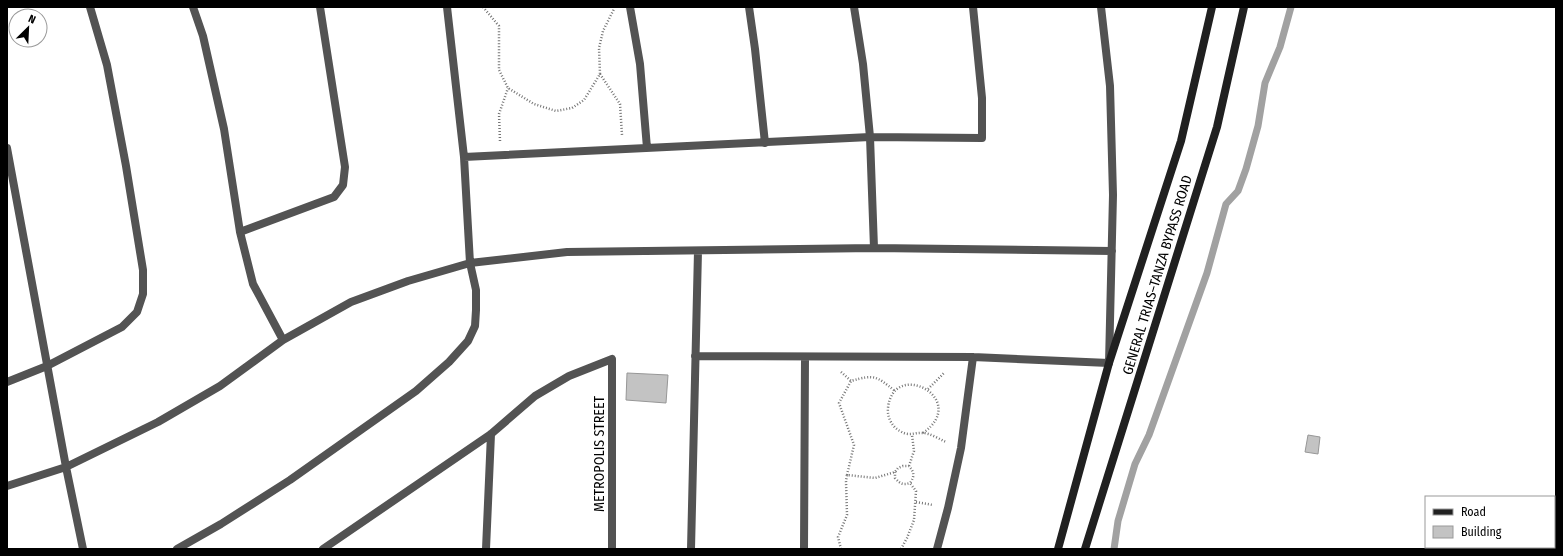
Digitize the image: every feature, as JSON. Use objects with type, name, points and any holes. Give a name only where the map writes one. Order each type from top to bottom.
[{"type":"main road","name":"GENERAL TRIAS–TANZA BYPASS ROAD","points":[[1058,549],[1110,363],[1181,141],[1212,7]]},
{"type":"main road","name":"GENERAL TRIAS–TANZA BYPASS ROAD","points":[[1085,549],[1217,126],[1244,7]]},
{"type":"street","points":[[7,382],[47,366],[122,327],[137,312],[143,294],[143,270],[126,166],[107,65],[90,7]]},
{"type":"street","points":[[193,7],[203,36],[224,129],[240,232],[254,284],[283,340]]},
{"type":"street","points":[[240,232],[334,197],[343,185],[345,167],[320,7]]},
{"type":"street","points":[[177,549],[221,524],[290,480],[416,392],[449,362],[468,341],[474,326],[476,290],[470,263],[464,157],[447,7]]},
{"type":"street","points":[[630,7],[640,64],[647,148]]},
{"type":"street","points":[[749,7],[765,143]]},
{"type":"street","points":[[854,7],[864,64],[870,137],[874,248]]},
{"type":"street","points":[[464,157],[870,137],[982,138],[982,98],[973,7]]},
{"type":"street","points":[[695,356],[973,357],[1110,363],[1113,195],[1110,86],[1101,7]]},
{"type":"street","points":[[7,148],[47,366],[83,549]]},
{"type":"street","points":[[7,486],[66,466],[158,422],[220,386],[283,340],[351,302],[408,281],[470,263],[567,252],[874,248],[1112,251]]},
{"type":"street","points":[[691,549],[698,251]]},
{"type":"street","points":[[804,549],[805,357]]},
{"type":"street","points":[[937,549],[948,508],[961,448],[973,357]]},
{"type":"street","name":"METROPOLIS STREET","points":[[491,434],[535,396],[568,376],[612,359],[612,549]]},
{"type":"street","points":[[324,549],[491,434]]},
{"type":"street","points":[[486,549],[491,434]]},
{"type":"path","points":[[483,7],[499,26],[499,70],[508,88],[534,104],[556,111],[572,108],[584,100],[600,74]]},
{"type":"path","points":[[615,7],[603,31],[599,48],[600,74],[620,104],[622,150]]},
{"type":"path","points":[[500,156],[499,114],[508,88]]},
{"type":"path","points":[[841,549],[838,537],[847,515],[846,481],[854,445],[839,403],[851,380],[867,376],[877,377],[895,391]]},
{"type":"path","points":[[906,385],[917,385],[928,390],[936,399],[938,408],[937,418],[932,427],[923,433],[912,435],[900,432],[891,424],[887,413],[888,401],[895,391],[906,385]]},
{"type":"path","points":[[923,433],[961,448]]},
{"type":"path","points":[[909,466],[914,451],[912,435]]},
{"type":"path","points":[[847,474],[874,478],[895,472],[898,468],[903,466],[909,466]]},
{"type":"path","points":[[895,472],[895,478],[899,483],[905,484],[910,482],[914,477],[913,471],[909,466]]},
{"type":"path","points":[[901,549],[914,520],[916,491],[910,482]]},
{"type":"building","points":[[627,373],[668,375],[666,403],[626,400]]},
{"type":"building","points":[[1308,435],[1320,437],[1318,454],[1305,452]]},
{"type":"waterway","points":[[1114,549],[1118,521],[1135,464],[1149,435],[1207,273],[1226,204],[1238,191],[1246,169],[1258,126],[1265,83],[1280,47],[1291,7]]}]
